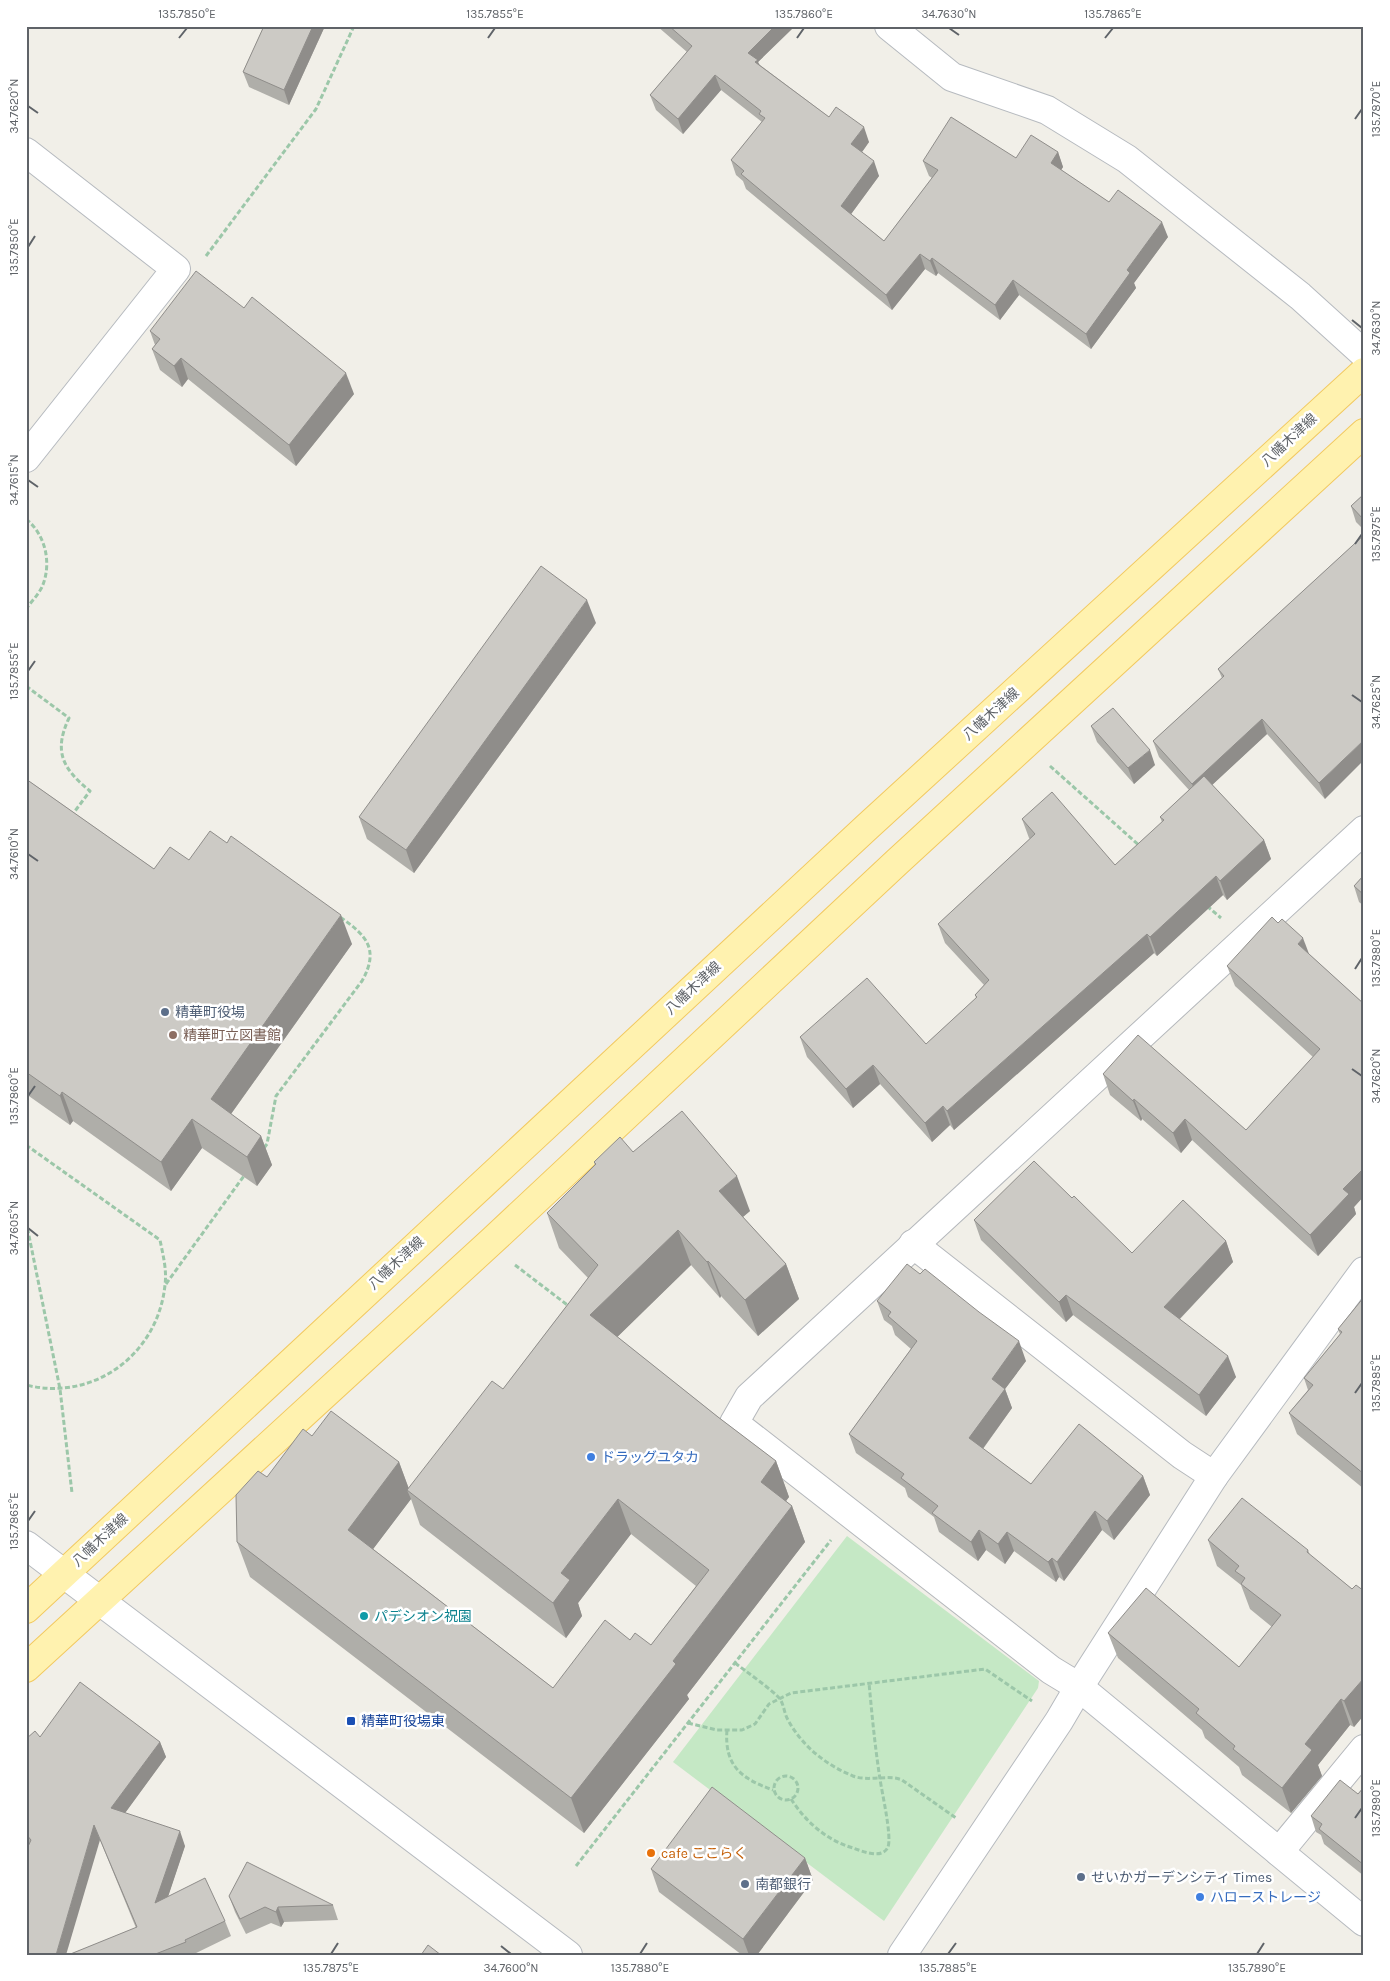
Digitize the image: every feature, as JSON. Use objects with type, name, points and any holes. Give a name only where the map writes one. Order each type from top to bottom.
[{"type":"main road","name":"八幡木津線","points":[[26,1608],[65,1574],[462,1201],[1364,372]]},
{"type":"main road","points":[[26,1668],[493,1240],[904,855],[1364,433]]},
{"type":"street","points":[[890,26],[952,76],[1046,110],[1127,159],[1300,296],[1364,354]]},
{"type":"street","points":[[26,152],[176,269],[26,458]]},
{"type":"street","points":[[1364,830],[749,1397],[734,1423],[1050,1670],[1079,1687],[1364,1922]]},
{"type":"street","points":[[913,1244],[1182,1454],[1214,1476]]},
{"type":"street","points":[[902,1955],[1059,1721],[1214,1476],[1364,1270]]},
{"type":"street","points":[[26,1545],[568,1955]]},
{"type":"street","points":[[1279,1852],[1364,1748]]},
{"type":"path","points":[[203,260],[316,109],[354,26]]},
{"type":"path","points":[[26,519],[40,535],[46,550],[47,563],[46,576],[41,589],[26,610]]},
{"type":"path","points":[[26,686],[69,718],[61,744],[63,757],[68,771],[90,791],[69,820]]},
{"type":"path","points":[[1048,764],[1143,849]]},
{"type":"path","points":[[1202,901],[1245,941]]},
{"type":"path","points":[[262,1151],[267,1144],[276,1096],[369,969],[371,955],[368,942],[359,930],[337,914]]},
{"type":"path","points":[[26,1145],[160,1240],[165,1262],[166,1284],[161,1307],[153,1328],[141,1346],[124,1364],[105,1376],[90,1382],[60,1389],[38,1388],[26,1385]]},
{"type":"path","points":[[166,1284],[250,1167]]},
{"type":"path","points":[[26,1221],[60,1389],[72,1493]]},
{"type":"path","points":[[515,1265],[577,1312]]},
{"type":"path","points":[[576,1866],[851,1514]]},
{"type":"path","points":[[735,1663],[779,1698],[787,1718],[798,1737],[813,1753],[855,1777],[880,1779],[895,1777],[902,1780],[961,1821]]},
{"type":"path","points":[[688,1723],[727,1730],[742,1730],[755,1724],[769,1704],[791,1693],[985,1669],[1037,1704]]},
{"type":"path","points":[[791,1799],[800,1813],[824,1835],[839,1844],[873,1854],[883,1852],[888,1848],[889,1838],[869,1683]]},
{"type":"path","points":[[727,1730],[728,1753],[736,1768],[748,1778],[774,1790]]},
{"type":"path","points":[[783,1776],[792,1777],[797,1784],[797,1793],[791,1799],[784,1800],[777,1797],[774,1790],[776,1782],[783,1776]]},
{"type":"green space","points":[[847,1536],[1039,1681],[1038,1688],[884,1921],[673,1762]]},
{"type":"building","points":[[264,26],[313,26],[284,90],[243,72]]},
{"type":"building","points":[[669,26],[775,26],[748,53],[758,60],[755,62],[829,117],[836,107],[864,127],[851,144],[874,161],[841,206],[884,241],[938,170],[923,161],[951,117],[1016,158],[1031,135],[1058,152],[1051,163],[1109,202],[1118,190],[1162,222],[1127,270],[1130,273],[1086,334],[1013,280],[995,305],[932,258],[930,261],[920,254],[886,295],[741,174],[744,171],[731,160],[765,118],[759,114],[761,111],[715,75],[678,119],[650,95],[692,46]]},
{"type":"building","points":[[196,271],[244,308],[252,297],[346,373],[289,445],[181,358],[174,366],[152,349],[160,339],[150,331]]},
{"type":"building","points":[[1364,494],[1364,520],[1351,506]]},
{"type":"building","points":[[1364,535],[1364,740],[1319,783],[1262,719],[1192,784],[1153,741],[1224,676],[1218,669]]},
{"type":"building","points":[[541,566],[587,600],[406,850],[359,817]]},
{"type":"building","points":[[1113,708],[1150,750],[1128,768],[1091,726]]},
{"type":"building","points":[[1204,776],[1264,840],[1220,881],[1216,876],[1150,937],[1147,934],[947,1111],[943,1106],[925,1123],[873,1065],[846,1089],[800,1037],[867,978],[926,1044],[977,997],[975,995],[989,980],[938,924],[1035,834],[1022,819],[1052,792],[1115,865],[1164,820],[1160,817]]},
{"type":"building","name":"精華町役場","points":[[26,779],[154,869],[170,847],[189,860],[210,831],[227,843],[231,836],[341,915],[211,1099],[261,1136],[247,1157],[192,1119],[161,1162],[62,1092],[60,1096],[26,1072]]},
{"type":"building","points":[[1364,875],[1364,895],[1354,886]]},
{"type":"building","points":[[1272,917],[1278,923],[1282,919],[1303,938],[1298,944],[1364,1004],[1364,1168],[1343,1189],[1349,1194],[1310,1235],[1185,1119],[1173,1133],[1103,1074],[1138,1035],[1246,1130],[1320,1049],[1227,966]]},
{"type":"building","points":[[682,1111],[737,1176],[719,1191],[786,1264],[745,1300],[678,1230],[590,1315],[776,1461],[761,1482],[792,1506],[673,1661],[676,1664],[571,1798],[237,1542],[236,1495],[258,1471],[267,1477],[303,1429],[312,1436],[331,1411],[399,1462],[348,1530],[553,1688],[605,1620],[630,1640],[635,1633],[651,1645],[709,1570],[618,1499],[561,1573],[570,1580],[553,1603],[407,1490],[492,1381],[503,1389],[598,1265],[547,1213],[620,1137],[633,1152]]},
{"type":"building","points":[[1034,1161],[1072,1198],[1074,1196],[1132,1253],[1183,1200],[1226,1241],[1164,1307],[1228,1356],[1199,1395],[1066,1295],[1059,1302],[974,1220]]},
{"type":"building","points":[[907,1264],[920,1274],[925,1269],[1019,1341],[992,1379],[1005,1389],[969,1438],[1031,1484],[1079,1424],[1143,1476],[1107,1521],[1095,1511],[1057,1562],[1052,1558],[1048,1562],[1007,1532],[998,1544],[979,1530],[971,1542],[932,1513],[938,1506],[901,1478],[904,1474],[849,1434],[917,1341],[888,1316],[891,1312],[877,1301]]},
{"type":"building","points":[[1364,1297],[1364,1474],[1289,1413],[1313,1385],[1304,1378],[1342,1332],[1338,1329]]},
{"type":"building","points":[[1242,1498],[1308,1550],[1307,1552],[1352,1589],[1356,1585],[1364,1591],[1364,1678],[1344,1701],[1341,1699],[1305,1744],[1312,1750],[1282,1788],[1233,1749],[1235,1746],[1196,1713],[1199,1709],[1108,1633],[1146,1588],[1239,1667],[1281,1615],[1241,1584],[1245,1578],[1235,1571],[1239,1566],[1208,1540]]},
{"type":"building","points":[[80,1682],[160,1742],[111,1808],[180,1831],[155,1903],[205,1878],[225,1921],[185,1940],[186,1942],[153,1955],[68,1955],[137,1927],[94,1825],[56,1955],[26,1955],[26,1851],[31,1840],[26,1834],[26,1739],[35,1731],[40,1737]]},
{"type":"building","points":[[1340,1780],[1358,1794],[1364,1787],[1364,1865],[1319,1829],[1322,1824],[1311,1816]]},
{"type":"building","points":[[712,1787],[805,1858],[743,1939],[651,1869]]},
{"type":"building","points":[[247,1862],[333,1905],[278,1907],[276,1912],[265,1907],[240,1919],[229,1896]]},
{"type":"building","points":[[428,1945],[441,1955],[421,1955]]},
{"type":"place","name":"精華町役場","points":[[165,1012]]},
{"type":"place","name":"精華町立図書館","points":[[173,1035]]},
{"type":"place","name":"ドラッグユタカ","points":[[591,1457]]},
{"type":"place","name":"パデシオン祝園","points":[[364,1616]]},
{"type":"place","name":"精華町役場東","points":[[351,1721]]},
{"type":"place","name":"cafe ここらく","points":[[651,1853]]},
{"type":"place","name":"せいかガーデンシティ Times","points":[[1081,1877]]},
{"type":"place","name":"南都銀行","points":[[745,1884]]},
{"type":"place","name":"ハローストレージ","points":[[1200,1897]]}]
